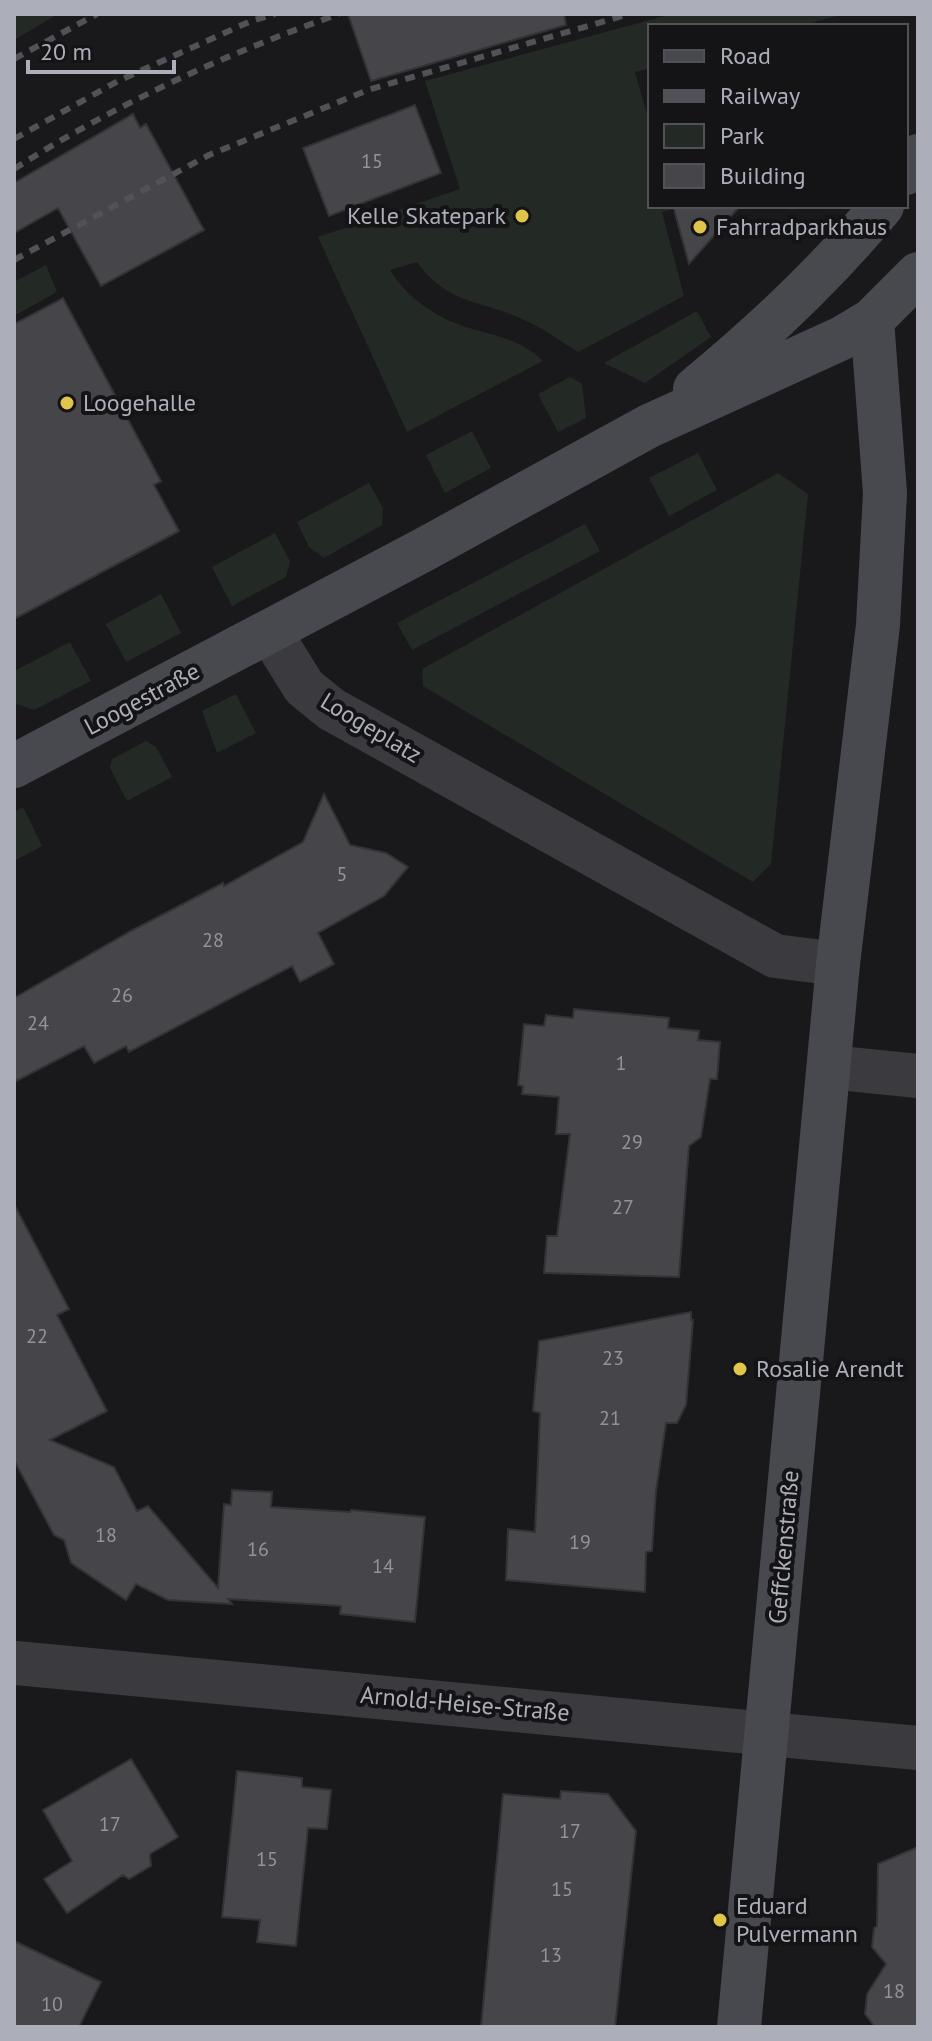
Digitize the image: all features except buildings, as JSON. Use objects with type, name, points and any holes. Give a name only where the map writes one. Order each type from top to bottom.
[{"type":"street","points":[[649,426],[745,348],[842,255],[880,208]]},
{"type":"street","points":[[270,632],[649,426],[872,320],[918,274]]},
{"type":"street","points":[[787,308],[778,326],[781,340],[786,347],[800,353],[814,350]]},
{"type":"street","points":[[872,320],[885,493],[878,625],[838,964],[829,1067],[918,1076]]},
{"type":"street","name":"Loogeplatz","points":[[270,632],[304,687],[331,709],[775,956],[838,964]]},
{"type":"street","name":"Loogestraße","points":[[14,766],[270,632]]},
{"type":"street","name":"Geffckenstraße","points":[[739,2027],[829,1067]]},
{"type":"street","name":"Arnold-Heise-Straße","points":[[15,1664],[918,1748]]},
{"type":"green space","points":[[14,14],[58,14],[14,40]]},
{"type":"green space","points":[[672,14],[844,14],[807,24],[648,24],[648,69],[635,72],[648,117],[648,208],[674,208],[662,212],[684,296],[578,352],[531,323],[453,294],[441,287],[417,262],[390,270],[405,290],[435,313],[457,324],[517,343],[543,361],[407,432],[318,237],[460,189],[425,81]]},
{"type":"green space","points":[[46,265],[57,292],[14,316],[14,282]]},
{"type":"green space","points":[[697,311],[711,337],[645,383],[604,363]]},
{"type":"green space","points":[[570,377],[582,384],[586,418],[558,432],[538,394]]},
{"type":"green space","points":[[472,431],[491,468],[445,493],[426,455]]},
{"type":"green space","points":[[698,453],[717,490],[669,516],[649,478]]},
{"type":"green space","points":[[778,473],[808,494],[771,864],[753,882],[423,686],[422,669]]},
{"type":"green space","points":[[369,483],[383,508],[382,525],[324,558],[309,547],[297,522]]},
{"type":"green space","points":[[585,524],[600,551],[412,650],[397,623]]},
{"type":"green space","points":[[275,533],[290,561],[286,577],[232,606],[212,567]]},
{"type":"green space","points":[[161,594],[181,633],[126,662],[106,624]]},
{"type":"green space","points":[[70,642],[91,681],[34,710],[14,703],[14,671]]},
{"type":"green space","points":[[236,694],[256,733],[217,753],[202,711]]},
{"type":"green space","points":[[146,741],[156,747],[172,777],[127,801],[110,768],[112,759]]},
{"type":"green space","points":[[23,807],[42,846],[14,861],[14,812]]},
{"type":"railway","points":[[14,59],[97,14]]},
{"type":"railway","points":[[14,139],[118,81],[251,21],[275,14]]},
{"type":"railway","points":[[14,169],[92,123],[172,82],[254,46],[339,14]]},
{"type":"railway","points":[[14,260],[209,155],[368,90],[629,14]]},
{"type":"place","name":"Kelle Skatepark","points":[[522,216]]},
{"type":"place","name":"Fahrradparkhaus","points":[[700,227]]},
{"type":"place","name":"Loogehalle","points":[[67,403]]},
{"type":"place","name":"Rosalie Arendt","points":[[740,1369]]},
{"type":"place","name":"Eduard Pulvermann","points":[[720,1920]]}]
